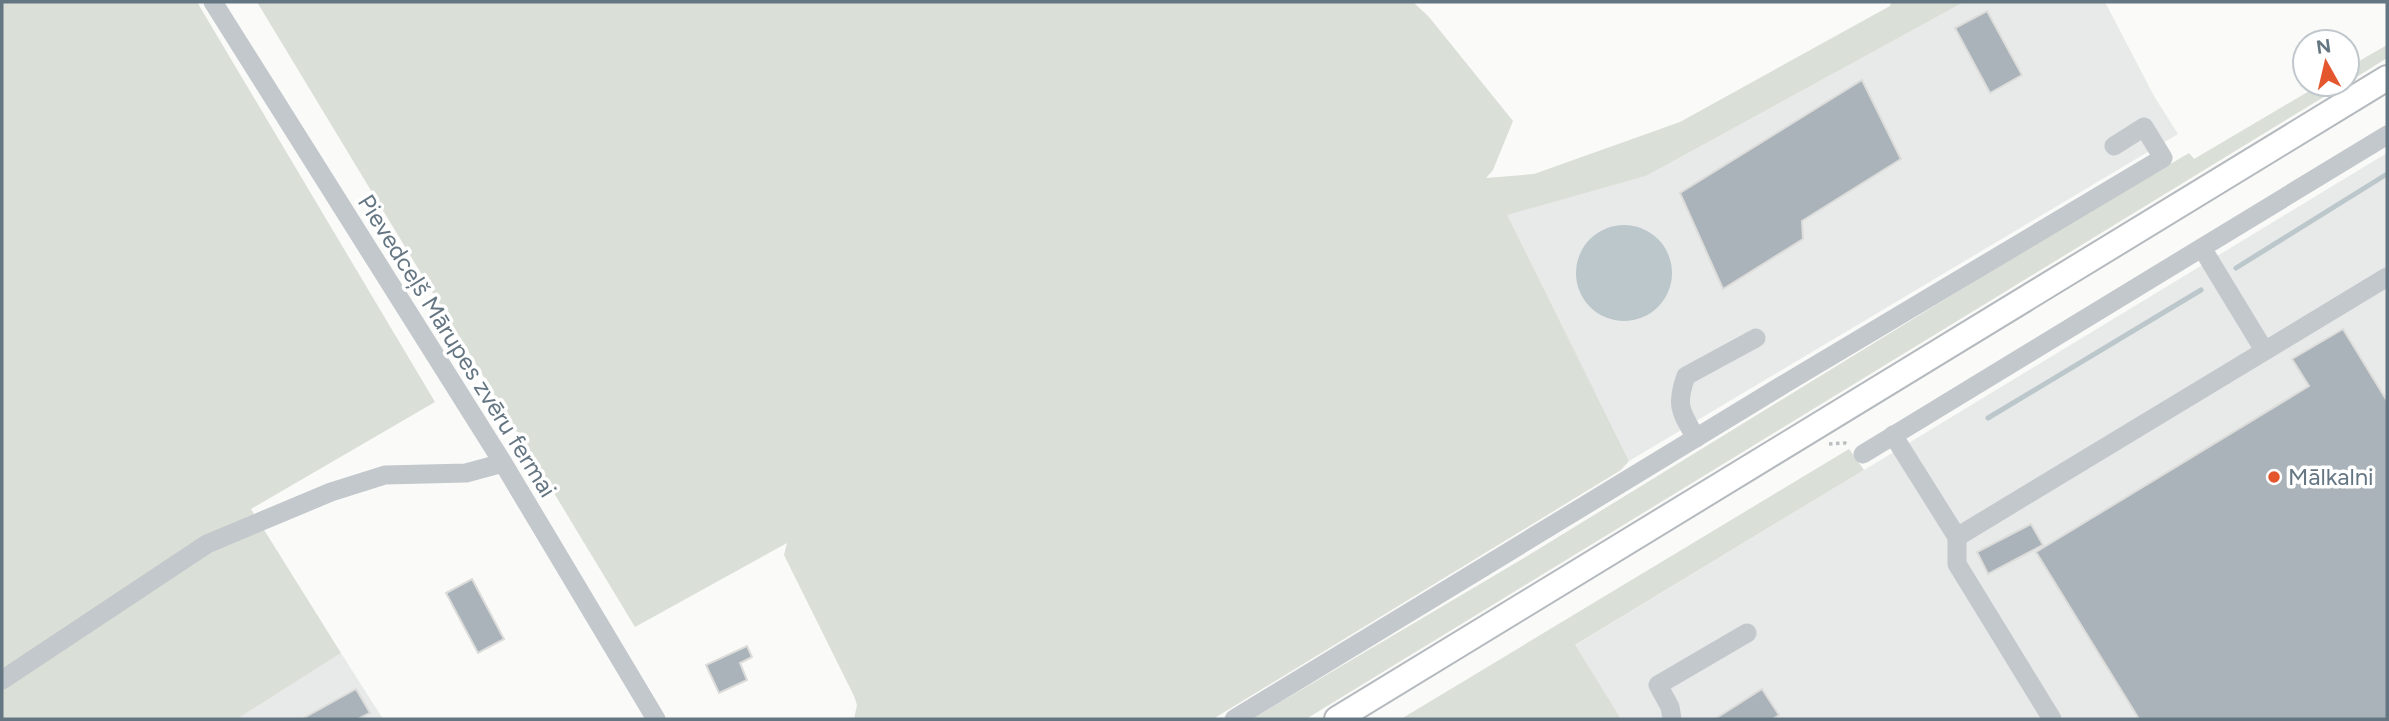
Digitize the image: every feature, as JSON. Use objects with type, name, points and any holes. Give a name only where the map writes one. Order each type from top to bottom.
[{"type":"main road","points":[[1337,719],[2387,78]]},
{"type":"street","name":"Pievedceļš Mārupes zvēru fermai","points":[[213,2],[503,463],[656,719]]},
{"type":"street","points":[[1234,719],[2163,158],[2144,127],[2113,146]]},
{"type":"street","points":[[1863,454],[2387,135]]},
{"type":"street","points":[[2202,248],[2264,350]]},
{"type":"street","points":[[1957,537],[2387,277]]},
{"type":"street","points":[[1696,438],[1682,413],[1678,396],[1686,376],[1756,338]]},
{"type":"street","points":[[1893,435],[1957,537],[1957,564],[2052,719]]},
{"type":"street","points":[[2,680],[207,544],[331,492],[385,475],[466,473],[503,463]]},
{"type":"street","points":[[1672,719],[1670,707],[1658,685],[1747,633]]},
{"type":"shaded area","points":[[2,2],[197,2],[435,402],[251,509],[341,653],[237,719],[2,719]]},
{"type":"shaded area","points":[[257,2],[1413,2],[1429,17],[1513,121],[1493,170],[1486,178],[1534,174],[1680,122],[1890,6],[1891,2],[1964,2],[1646,176],[1507,215],[1629,461],[1621,470],[1213,719],[854,719],[857,705],[854,696],[784,555],[787,543],[635,627]]},
{"type":"shaded area","points":[[1964,2],[2105,2],[2154,96],[2178,134],[1629,461],[1506,215],[1646,176]]},
{"type":"shaded area","points":[[2387,45],[2387,58],[2361,74],[2361,60]]},
{"type":"shaded area","points":[[2297,98],[2322,98],[1306,719],[1252,719],[1524,558],[2027,249],[2189,153],[2194,159]]},
{"type":"shaded area","points":[[2387,153],[2387,719],[1621,719],[1574,646]]},
{"type":"shaded area","points":[[1624,225],[1642,228],[1658,239],[1669,255],[1672,273],[1669,291],[1658,307],[1642,318],[1624,321],[1606,318],[1590,307],[1579,291],[1576,273],[1579,255],[1590,239],[1606,228]]},
{"type":"shaded area","points":[[1849,449],[1864,470],[1575,645],[1621,719],[1401,719]]},
{"type":"shaded area","points":[[341,653],[383,719],[237,719]]},
{"type":"building","points":[[1987,11],[2022,75],[1990,93],[1955,28]]},
{"type":"building","points":[[1862,80],[1901,159],[1802,221],[1803,239],[1723,289],[1680,193]]},
{"type":"building","name":"Mālkalni","points":[[2343,329],[2387,401],[2387,719],[2139,719],[2036,552],[2309,386],[2292,359]]},
{"type":"building","points":[[2031,524],[2043,545],[1988,574],[1977,552]]},
{"type":"building","points":[[472,579],[504,639],[478,653],[446,593]]},
{"type":"building","points":[[747,646],[752,657],[740,663],[747,680],[719,693],[706,665]]},
{"type":"building","points":[[356,689],[370,713],[358,719],[302,719]]},
{"type":"building","points":[[1762,689],[1779,715],[1773,719],[1715,719]]},
{"type":"waterway","points":[[2236,268],[2387,174]]},
{"type":"waterway","points":[[1988,418],[2201,290]]},
{"type":"place","name":"Mālkalni","points":[[2274,477]]}]
